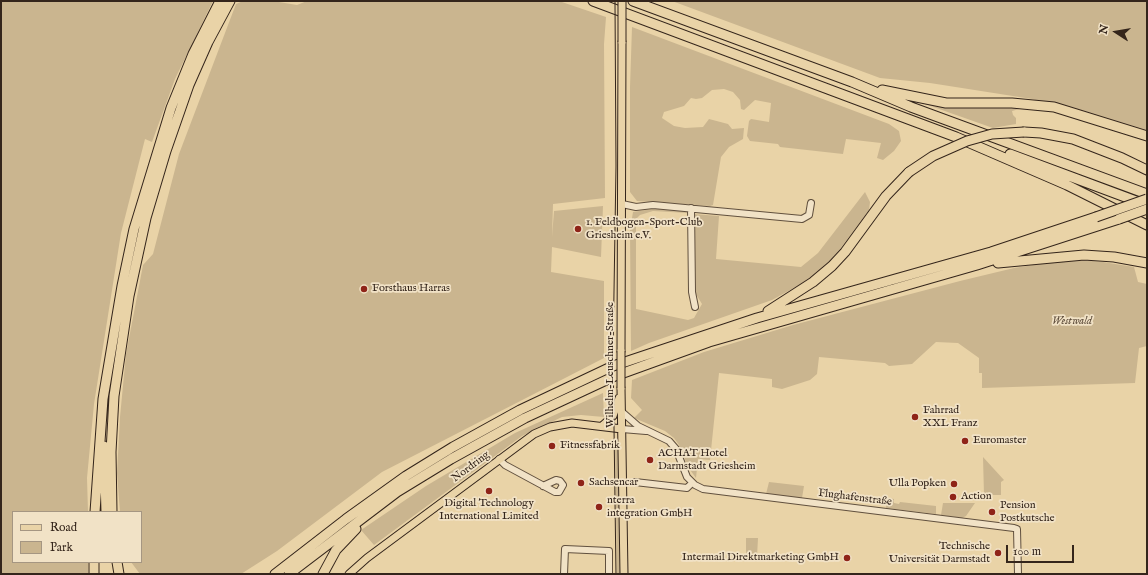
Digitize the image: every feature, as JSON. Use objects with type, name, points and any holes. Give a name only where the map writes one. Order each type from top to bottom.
[{"type":"highway","points":[[95,511],[100,424],[122,286],[134,229],[162,134],[186,70],[220,1]]},
{"type":"highway","points":[[112,511],[111,452],[114,396],[122,337],[142,238],[156,183],[184,96],[208,42],[230,1]]},
{"type":"highway","points":[[593,1],[956,137],[1067,185],[1147,225]]},
{"type":"highway","points":[[633,1],[852,82],[911,107],[1147,194]]},
{"type":"highway","points":[[852,82],[946,103],[1012,103],[1054,107],[1147,136]]},
{"type":"highway","points":[[757,318],[813,282],[832,266],[845,252],[886,196],[909,172],[933,156],[967,141],[992,134],[1024,132],[1041,133],[1073,139],[1116,155],[1147,170]]},
{"type":"highway","points":[[956,137],[993,148],[1147,205]]},
{"type":"highway","points":[[275,574],[346,518],[406,476],[493,425],[613,366],[757,318],[992,252],[1096,218],[1147,199]]},
{"type":"highway","points":[[289,574],[397,492],[451,459],[525,418],[615,376],[709,342],[977,265],[1147,209]]},
{"type":"highway","points":[[977,265],[1074,255],[1114,257],[1147,263]]},
{"type":"highway","points":[[106,511],[104,445],[109,361]]},
{"type":"highway","points":[[323,574],[330,559],[345,539],[397,492]]},
{"type":"highway","points":[[94,563],[94,574]]},
{"type":"highway","points":[[112,563],[114,574]]},
{"type":"highway","points":[[117,563],[119,574]]},
{"type":"main road","name":"Wilhelm-Leuschner-Straße","points":[[622,1],[621,388],[624,574]]},
{"type":"main road","points":[[602,426],[613,416],[621,388]]},
{"type":"main road","name":"Nordring","points":[[350,574],[367,558],[528,438],[550,427],[572,423],[622,428]]},
{"type":"street","points":[[622,204],[636,207],[653,205],[802,219],[809,215],[811,203]]},
{"type":"street","points":[[691,208],[692,286],[695,307]]},
{"type":"street","points":[[622,412],[634,423],[666,438],[674,446],[686,474],[692,483],[686,488],[635,482]]},
{"type":"street","points":[[622,428],[651,432]]},
{"type":"street","points":[[499,459],[505,466],[543,486]]},
{"type":"street","name":"Flughafenstraße","points":[[692,483],[697,487],[714,491],[1017,529],[1018,574]]},
{"type":"street","points":[[564,574],[565,549],[609,551],[609,574]]},
{"type":"green space","points":[[1,1],[213,1],[175,79],[152,142],[145,139],[121,233],[94,404],[87,478],[88,511],[12,511],[12,563],[88,563],[88,574],[1,574]]},
{"type":"green space","points":[[243,1],[273,1],[297,5],[307,1],[559,1],[606,17],[604,44],[605,198],[553,204],[552,237],[554,211],[603,206],[601,257],[552,247],[551,272],[604,281],[604,358],[382,472],[277,551],[241,574],[140,574],[132,563],[142,563],[142,511],[120,511],[117,473],[120,417],[126,354],[143,265],[153,254],[179,154],[236,4]]},
{"type":"green space","points":[[672,1],[1147,1],[1147,131],[1032,99],[930,83],[880,78]]},
{"type":"green space","points":[[632,27],[889,124],[899,131],[901,141],[894,151],[883,160],[877,158],[881,143],[846,139],[843,154],[780,147],[778,144],[750,141],[747,136],[749,121],[751,119],[769,122],[771,103],[755,100],[744,110],[741,109],[740,100],[733,92],[724,89],[712,90],[702,98],[691,98],[684,106],[664,112],[662,118],[674,126],[685,128],[703,127],[709,119],[728,124],[732,129],[744,128],[743,139],[729,147],[721,157],[713,205],[637,201],[630,192],[630,87]]},
{"type":"green space","points":[[925,104],[951,108],[1023,108],[1012,111],[1016,118],[1016,124],[993,128]]},
{"type":"green space","points":[[865,192],[870,202],[869,210],[840,249],[827,264],[810,279],[772,300],[649,343],[631,351],[630,230],[633,212],[658,208],[684,211],[688,213],[653,211],[640,215],[636,219],[636,309],[688,320],[694,318],[702,304],[694,291],[693,214],[719,216],[716,259],[801,267],[818,253]]},
{"type":"green space","name":"Westwald","points":[[1072,259],[1134,267],[1138,282],[1147,284],[1147,346],[1139,348],[1135,383],[982,388],[982,373],[979,373],[979,358],[958,343],[936,342],[912,364],[889,366],[885,363],[819,357],[817,374],[810,380],[782,389],[772,387],[772,379],[719,373],[710,460],[698,459],[696,478],[688,467],[679,445],[674,438],[665,431],[634,418],[642,410],[631,398],[632,380],[704,352],[793,325],[960,281],[1014,268]]},
{"type":"green space","points":[[603,393],[604,417],[581,415],[562,417],[522,436],[374,545],[361,530],[426,486],[515,433]]},
{"type":"green space","points":[[615,444],[618,444],[620,488],[620,574],[617,574]]},
{"type":"green space","points":[[983,457],[1004,480],[1001,482],[1001,495],[984,495]]},
{"type":"green space","points":[[769,482],[804,486],[802,498],[766,494]]},
{"type":"green space","points":[[887,498],[894,499],[894,503],[899,504],[900,502],[936,506],[936,514],[886,508]]},
{"type":"green space","points":[[943,503],[975,503],[966,516],[962,518],[941,515]]},
{"type":"green space","points":[[746,538],[758,538],[757,557],[746,556]]},
{"type":"tram line","points":[[615,1],[616,166],[613,354],[616,574]]},
{"type":"place","name":"1. Feldbogen-Sport-Club Griesheim e.V.","points":[[578,229]]},
{"type":"place","name":"Forsthaus Harras","points":[[364,289]]},
{"type":"place","name":"Fahrrad XXL Franz","points":[[915,417]]},
{"type":"place","name":"Euromaster","points":[[965,441]]},
{"type":"place","name":"Fitnessfabrik","points":[[552,446]]},
{"type":"place","name":"ACHAT Hotel Darmstadt Griesheim","points":[[650,460]]},
{"type":"place","name":"Sachsencar","points":[[581,483]]},
{"type":"place","name":"Ulla Popken","points":[[954,484]]},
{"type":"place","name":"Digital Technology International Limited","points":[[489,491]]},
{"type":"place","name":"Action","points":[[953,497]]},
{"type":"place","name":"nterra integration GmbH","points":[[599,507]]},
{"type":"place","name":"Pension Postkutsche","points":[[992,512]]},
{"type":"place","name":"Technische Universität Darmstadt","points":[[998,553]]},
{"type":"place","name":"Intermail Direktmarketing GmbH","points":[[847,558]]}]
